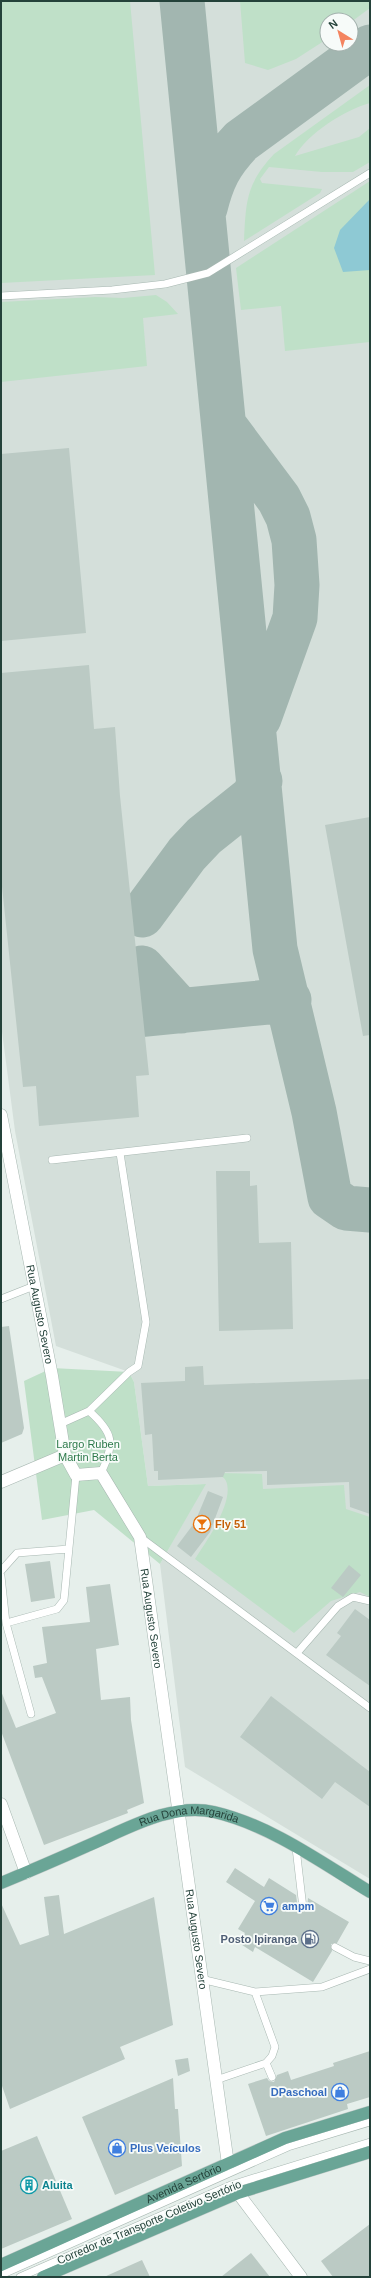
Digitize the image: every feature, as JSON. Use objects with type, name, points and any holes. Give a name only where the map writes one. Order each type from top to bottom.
[{"type":"main road","name":"Rua Dona Margarida","points":[[1,1883],[149,1819],[177,1812],[213,1812],[264,1830],[370,1892]]},
{"type":"main road","name":"Avenida Sertório","points":[[1,2265],[229,2168],[293,2132],[370,2112]]},
{"type":"main road","points":[[43,2277],[234,2189],[370,2152]]},
{"type":"street","name":"Rua Augusto Severo","points":[[1,1115],[52,1376],[65,1456],[76,1475]]},
{"type":"street","points":[[1,1482],[65,1456]]},
{"type":"street","name":"Rua Augusto Severo","points":[[101,1473],[140,1537],[177,1812],[229,2168]]},
{"type":"street","points":[[76,1475],[101,1473]]},
{"type":"street","points":[[1,1804],[26,1873]]},
{"type":"street","points":[[234,2189],[300,2277]]},
{"type":"lane","points":[[1,296],[120,289],[165,284],[208,273],[370,173]]},
{"type":"lane","points":[[52,1160],[247,1138]]},
{"type":"lane","points":[[60,1424],[89,1411],[129,1372],[138,1366],[146,1322],[120,1153]]},
{"type":"lane","points":[[1,1299],[34,1286]]},
{"type":"lane","points":[[89,1411],[108,1432],[111,1453],[101,1473]]},
{"type":"lane","points":[[6,1622],[57,1608],[62,1605],[64,1600],[76,1475]]},
{"type":"lane","points":[[140,1537],[370,1708]]},
{"type":"lane","points":[[1,1571],[17,1553],[69,1549]]},
{"type":"lane","points":[[1,1576],[6,1622],[31,1714]]},
{"type":"lane","points":[[297,1653],[338,1606],[353,1596],[370,1601]]},
{"type":"lane","points":[[296,1848],[303,1908]]},
{"type":"lane","points":[[335,1948],[354,1957],[370,1961]]},
{"type":"lane","points":[[201,1979],[255,1992],[322,1987],[370,1969]]},
{"type":"lane","points":[[216,2080],[266,2063],[272,2056],[275,2047],[255,1992]]},
{"type":"lane","points":[[266,2063],[272,2077]]},
{"type":"lane","name":"Corredor de Transporte Coletivo Sertório","points":[[1,2275],[229,2168],[288,2147],[370,2122]]},
{"type":"lane","name":"Corredor de Transporte Coletivo Sertório","points":[[20,2277],[234,2189],[370,2142]]},
{"type":"shaded area","points":[[1,1],[370,1],[370,1879],[185,1767],[160,1564],[205,1484],[148,1486],[134,1382],[129,1372],[56,1346],[15,1131],[1,1024]]},
{"type":"green space","points":[[1,1],[130,1],[155,275],[1,283]]},
{"type":"green space","points":[[240,1],[370,1],[370,8],[359,16],[359,12],[319,12],[319,44],[296,59],[268,70],[245,63]]},
{"type":"green space","points":[[370,85],[370,103],[350,111],[318,131],[301,147],[295,156],[359,137],[370,128],[370,162],[353,172],[322,172],[269,167],[260,179],[262,183],[322,189],[320,193],[244,241],[249,194],[253,184],[265,165],[274,154]]},
{"type":"green space","points":[[370,181],[370,342],[285,351],[281,306],[241,310],[236,268]]},
{"type":"green space","points":[[156,295],[167,302],[178,314],[143,318],[147,366],[1,382],[1,302],[95,297],[123,298]]},
{"type":"green space","name":"Largo Ruben Martin Berta","points":[[52,1368],[129,1372],[134,1382],[148,1486],[206,1484],[160,1564],[94,1510],[42,1520],[24,1381]]},
{"type":"green space","points":[[217,1473],[262,1474],[263,1489],[344,1485],[346,1509],[370,1517],[370,1597],[360,1592],[331,1601],[294,1633],[195,1559],[218,1521],[226,1499],[228,1489],[226,1481]]},
{"type":"water","points":[[370,199],[370,270],[343,272],[334,248],[340,230]]},
{"type":"building","points":[[69,448],[86,633],[1,641],[1,454]]},
{"type":"building","points":[[89,665],[94,729],[115,727],[120,796],[149,1075],[136,1076],[139,1117],[39,1126],[36,1086],[23,1087],[1,877],[1,673]]},
{"type":"building","points":[[370,817],[370,1035],[363,1036],[325,825]]},
{"type":"building","points":[[216,1171],[250,1171],[250,1186],[257,1185],[259,1243],[291,1242],[293,1329],[219,1331]]},
{"type":"building","points":[[9,1326],[24,1428],[22,1434],[1,1443],[1,1327]]},
{"type":"building","points":[[203,1366],[204,1385],[370,1379],[370,1514],[350,1507],[349,1482],[267,1485],[267,1471],[225,1472],[223,1477],[158,1480],[158,1471],[154,1471],[152,1434],[145,1435],[141,1383],[185,1381],[185,1367]]},
{"type":"building","points":[[208,1491],[223,1497],[210,1532],[191,1557],[177,1546],[195,1522]]},
{"type":"building","points":[[50,1561],[55,1598],[31,1602],[25,1564]]},
{"type":"building","points":[[349,1565],[361,1575],[343,1597],[331,1588]]},
{"type":"building","points":[[110,1584],[119,1645],[96,1649],[101,1700],[130,1697],[131,1720],[144,1803],[127,1810],[128,1813],[44,1845],[1,1731],[1,1691],[16,1728],[56,1713],[42,1677],[35,1678],[33,1666],[47,1663],[42,1627],[90,1622],[86,1587]]},
{"type":"building","points":[[355,1609],[370,1620],[370,1686],[326,1655],[341,1636],[337,1633]]},
{"type":"building","points":[[271,1696],[370,1772],[370,1807],[335,1782],[322,1799],[240,1737]]},
{"type":"building","points":[[235,1868],[264,1887],[269,1878],[296,1895],[298,1909],[301,1912],[307,1910],[308,1898],[349,1922],[337,1943],[331,1944],[332,1951],[313,1982],[255,1947],[253,1952],[239,1943],[245,1933],[238,1929],[255,1901],[226,1882]]},
{"type":"building","points":[[59,1895],[64,1934],[154,1897],[173,2025],[120,2047],[125,2059],[10,2109],[1,2083],[1,1903],[20,1945],[49,1935],[44,1897]]},
{"type":"building","name":"DPaschoal","points":[[370,2051],[370,2097],[347,2104],[348,2109],[266,2136],[248,2084],[267,2078],[269,2081],[274,2082],[277,2075],[288,2071],[291,2080],[334,2066],[333,2063]]},
{"type":"building","points":[[188,2058],[190,2071],[178,2076],[175,2060]]},
{"type":"building","points":[[173,2078],[175,2109],[178,2109],[182,2166],[115,2195],[82,2117]]},
{"type":"building","name":"Aluita","points":[[37,2136],[72,2219],[1,2249],[1,2151]]},
{"type":"building","points":[[370,2224],[370,2277],[333,2277],[321,2261]]},
{"type":"building","points":[[251,2253],[270,2277],[221,2277]]},
{"type":"building","points":[[142,2260],[150,2277],[104,2277]]},
{"type":"taxiway","points":[[182,1],[275,949],[314,1112],[330,1197],[346,1208],[370,1210]]},
{"type":"taxiway","points":[[205,208],[214,180],[222,164],[241,141],[370,47]]},
{"type":"taxiway","points":[[226,428],[279,499],[288,517],[294,540],[297,585],[295,618],[259,718]]},
{"type":"taxiway","points":[[142,915],[187,854],[204,836],[254,796],[260,781]]},
{"type":"taxiway","points":[[142,968],[181,1011]]},
{"type":"taxiway","points":[[136,1015],[289,1000]]},
{"type":"place","name":"Fly 51","points":[[202,1524]]},
{"type":"place","name":"ampm","points":[[269,1906]]},
{"type":"place","name":"Posto Ipiranga","points":[[310,1939]]},
{"type":"place","name":"DPaschoal","points":[[340,2092]]},
{"type":"place","name":"Plus Veículos","points":[[117,2148]]},
{"type":"place","name":"Aluita","points":[[29,2185]]}]
